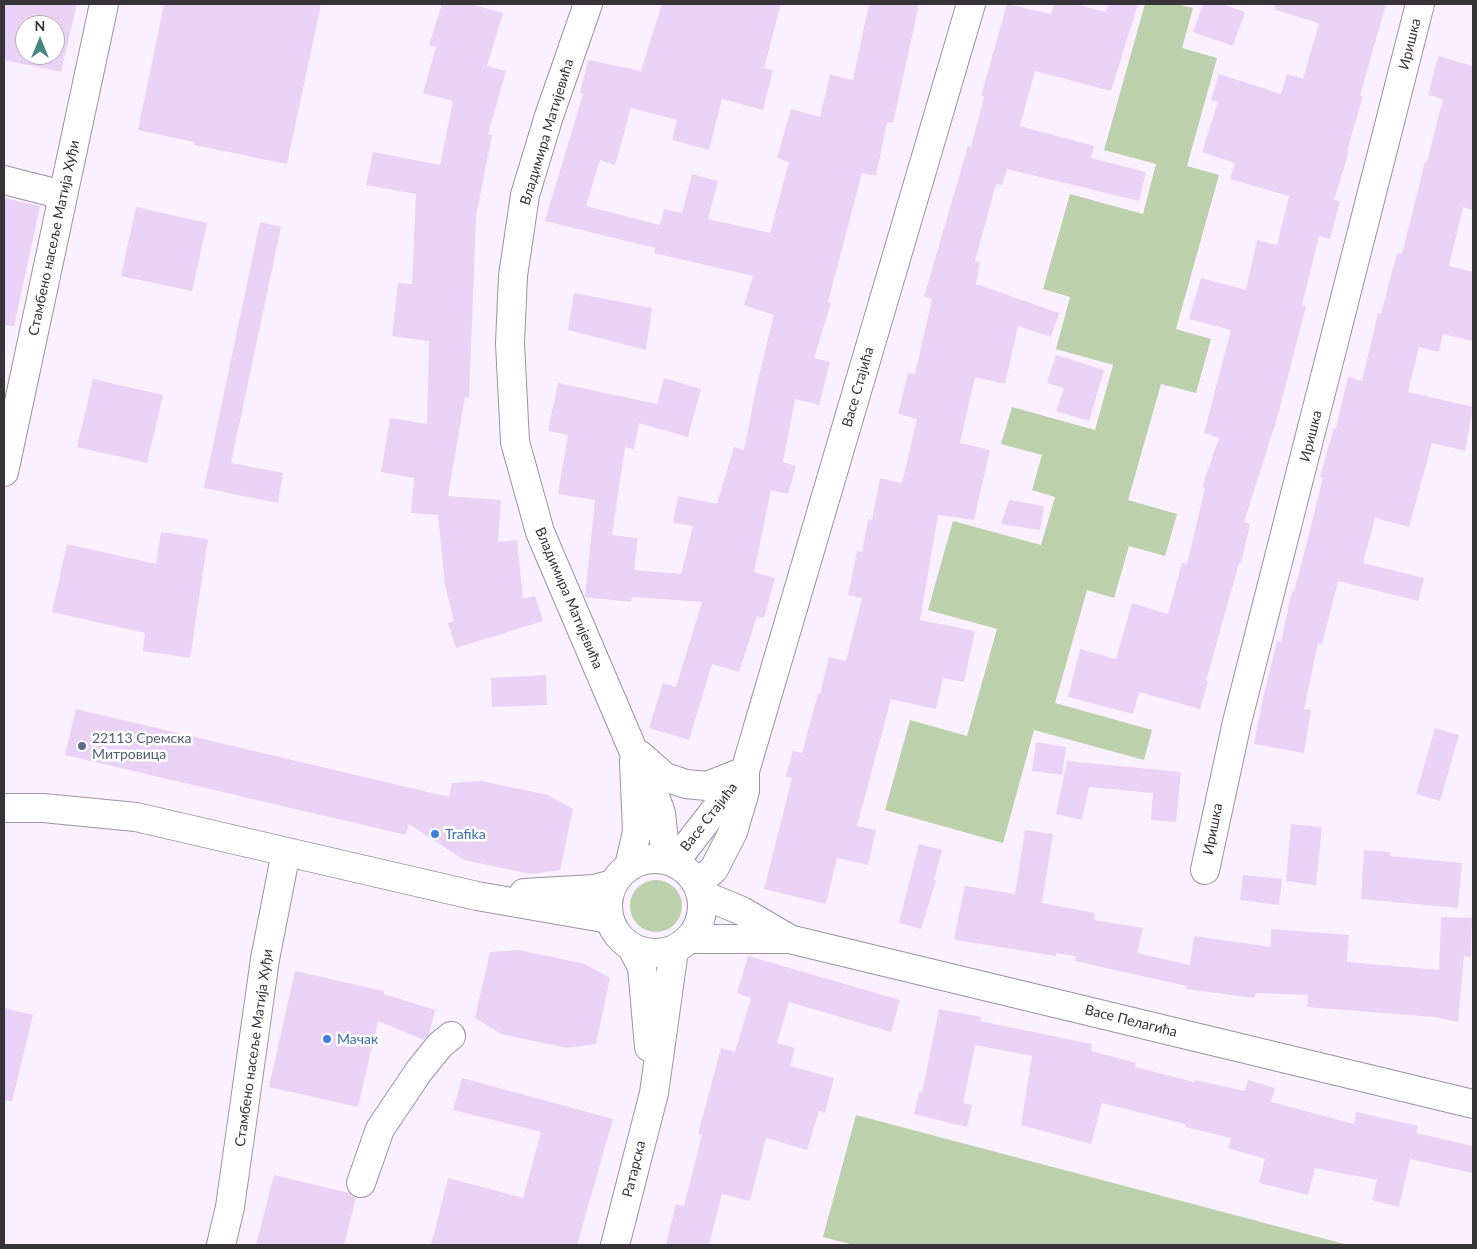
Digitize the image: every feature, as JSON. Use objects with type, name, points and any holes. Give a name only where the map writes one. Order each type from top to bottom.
[{"type":"street","name":"Стамбено насеље Матија Хуђи","points":[[4,472],[10,416],[63,195],[104,4]]},
{"type":"street","name":"Владимира Матијевића","points":[[588,4],[549,116],[525,195],[513,276],[510,343],[515,442],[540,532],[633,750],[649,780],[661,813],[670,862]]},
{"type":"street","name":"Васе Стајића","points":[[699,889],[714,869],[733,832],[743,803],[745,771],[971,4]]},
{"type":"street","name":"Иришка","points":[[1205,870],[1238,722],[1420,4]]},
{"type":"street","points":[[4,180],[63,195]]},
{"type":"street","points":[[633,750],[665,777],[686,784],[707,786],[745,771]]},
{"type":"street","name":"Владимира Матијевића","points":[[621,875],[637,832],[633,750]]},
{"type":"street","name":"Васе Стајића","points":[[670,862],[745,771]]},
{"type":"street","points":[[4,808],[43,808],[136,817],[477,896],[609,919]]},
{"type":"street","name":"Стамбено насеље Матија Хуђи","points":[[221,1245],[230,1207],[265,959],[286,852]]},
{"type":"street","points":[[477,896],[594,889],[647,859],[670,862],[687,871],[699,889],[701,918],[681,944],[656,953],[632,948],[618,936],[609,919],[608,902],[621,875]]},
{"type":"street","name":"Васе Пелагића","points":[[699,889],[742,911],[789,939]]},
{"type":"street","name":"Васе Пелагића","points":[[681,944],[789,939],[1473,1104]]},
{"type":"street","name":"Ратарска","points":[[615,1245],[654,1093],[681,944]]},
{"type":"street","name":"Ратарска","points":[[632,948],[642,968],[654,1093]]},
{"type":"street","points":[[361,1184],[380,1129],[419,1070],[440,1045],[451,1036]]},
{"type":"green space","points":[[1145,4],[1176,4],[1193,8],[1182,48],[1217,58],[1187,166],[1219,175],[1176,329],[1211,339],[1196,393],[1161,384],[1128,500],[1177,514],[1165,556],[1129,546],[1114,598],[1087,590],[1055,703],[1152,730],[1144,760],[1034,730],[1003,843],[885,810],[910,720],[967,736],[997,629],[928,610],[953,521],[1041,545],[1055,497],[1032,490],[1042,455],[1001,444],[1012,407],[1095,430],[1113,365],[1056,349],[1070,297],[1043,289],[1070,194],[1143,214],[1156,164],[1104,150]]},
{"type":"green space","points":[[656,880],[666,882],[674,888],[680,896],[682,906],[680,916],[674,924],[666,930],[656,932],[646,930],[638,924],[632,916],[630,906],[632,896],[638,888],[646,882]]},
{"type":"green space","points":[[856,1115],[1348,1245],[854,1245],[823,1237]]},
{"type":"building","points":[[4,4],[77,4],[65,55],[65,15],[15,15],[15,62],[4,60]]},
{"type":"building","points":[[164,4],[321,4],[287,164],[194,145],[194,142],[138,130]]},
{"type":"building","points":[[442,4],[471,4],[503,13],[487,66],[506,71],[488,134],[492,135],[476,217],[469,398],[465,397],[448,496],[501,500],[498,542],[517,540],[523,599],[535,596],[543,621],[456,648],[448,623],[454,621],[445,586],[438,515],[411,513],[414,478],[381,472],[390,418],[427,424],[429,341],[392,336],[398,283],[412,284],[416,194],[366,185],[373,152],[440,165],[453,101],[423,93],[436,47],[429,45]]},
{"type":"building","points":[[662,4],[781,4],[764,68],[773,70],[763,110],[722,99],[709,150],[672,140],[677,120],[631,108],[615,165],[600,160],[586,206],[660,225],[664,209],[682,213],[692,174],[718,181],[708,219],[770,233],[789,162],[777,158],[791,109],[820,117],[830,75],[853,80],[869,4],[919,4],[893,123],[887,122],[876,176],[862,173],[828,302],[831,303],[814,358],[830,362],[819,405],[795,399],[783,462],[796,466],[788,494],[771,490],[754,572],[775,578],[764,618],[757,616],[739,672],[712,664],[689,740],[649,728],[663,683],[676,687],[702,602],[632,597],[631,602],[585,597],[595,500],[558,494],[568,435],[548,431],[558,383],[657,404],[664,378],[701,389],[688,437],[639,423],[634,449],[625,447],[612,535],[638,538],[634,570],[681,574],[693,526],[673,523],[678,496],[717,504],[734,447],[744,450],[757,384],[774,315],[744,305],[753,276],[654,253],[655,248],[545,221],[583,94],[580,93],[588,60],[641,71]]},
{"type":"building","points":[[1007,4],[1051,14],[1054,4],[1075,4],[1106,12],[1109,4],[1138,4],[1111,91],[1035,71],[1020,126],[1094,146],[1091,158],[1146,172],[1139,201],[1007,169],[1002,185],[996,184],[975,261],[980,262],[976,284],[1059,313],[1051,337],[1018,326],[1005,384],[975,377],[960,443],[990,450],[974,520],[938,515],[920,620],[975,631],[964,682],[943,678],[936,709],[891,699],[857,826],[876,830],[868,865],[837,858],[826,904],[764,889],[792,778],[786,776],[793,751],[802,753],[829,657],[846,661],[862,598],[848,595],[857,551],[862,552],[868,519],[872,520],[880,478],[902,483],[917,419],[898,414],[908,373],[915,374],[932,299],[924,297],[968,146],[971,147],[984,97],[981,96]]},
{"type":"building","points":[[1203,4],[1222,4],[1245,12],[1233,46],[1193,32]]},
{"type":"building","points":[[1275,4],[1386,4],[1360,95],[1363,96],[1347,151],[1349,151],[1334,200],[1340,201],[1330,239],[1319,236],[1302,305],[1306,306],[1278,415],[1244,522],[1250,524],[1241,563],[1239,563],[1200,709],[1139,692],[1133,714],[1068,697],[1080,649],[1116,659],[1132,603],[1168,614],[1182,563],[1187,564],[1205,488],[1202,487],[1219,438],[1204,433],[1231,330],[1189,319],[1201,278],[1246,290],[1257,240],[1277,245],[1289,196],[1230,179],[1235,163],[1202,152],[1218,102],[1211,100],[1219,74],[1281,94],[1287,74],[1303,79],[1319,23],[1275,10]]},
{"type":"building","points":[[1438,56],[1473,66],[1473,210],[1463,207],[1449,266],[1473,272],[1473,341],[1443,334],[1439,352],[1419,347],[1408,392],[1473,407],[1465,451],[1432,443],[1409,527],[1375,518],[1363,563],[1424,578],[1418,601],[1338,581],[1322,644],[1318,643],[1304,709],[1311,710],[1304,753],[1254,744],[1277,641],[1281,642],[1292,591],[1294,592],[1323,477],[1320,477],[1334,428],[1336,428],[1348,377],[1362,381],[1378,313],[1381,314],[1397,253],[1402,254],[1425,162],[1427,162],[1443,99],[1428,95]]},
{"type":"building","points":[[28,65],[63,65],[61,72]]},
{"type":"building","points":[[4,198],[40,206],[14,326],[4,325]]},
{"type":"building","points":[[136,207],[207,223],[192,291],[121,276]]},
{"type":"building","points":[[260,222],[281,227],[231,463],[283,473],[278,503],[204,488]]},
{"type":"building","points":[[574,293],[652,308],[646,350],[568,330]]},
{"type":"building","points":[[1056,355],[1104,370],[1089,421],[1056,411],[1064,388],[1047,383]]},
{"type":"building","points":[[93,379],[163,395],[147,463],[77,447]]},
{"type":"building","points":[[1009,500],[1044,506],[1040,530],[1001,524]]},
{"type":"building","points":[[161,532],[208,539],[190,658],[143,651],[145,633],[52,612],[67,544],[156,564]]},
{"type":"building","points":[[546,675],[547,705],[492,707],[491,678]]},
{"type":"building","points":[[76,709],[449,797],[452,783],[481,781],[548,795],[573,809],[560,870],[531,874],[464,860],[409,824],[406,835],[65,755]]},
{"type":"building","points":[[1435,728],[1459,735],[1440,801],[1416,794]]},
{"type":"building","points":[[1036,742],[1066,747],[1062,775],[1032,771]]},
{"type":"building","points":[[1067,761],[1181,772],[1176,822],[1151,820],[1153,793],[1089,787],[1082,820],[1056,814]]},
{"type":"building","points":[[1291,824],[1322,827],[1316,885],[1286,881]]},
{"type":"building","points":[[1025,830],[1053,834],[1042,903],[1095,913],[1094,920],[1143,928],[1137,953],[1190,965],[1194,936],[1271,947],[1271,929],[1349,935],[1347,962],[1439,970],[1441,917],[1472,918],[1471,957],[1464,956],[1458,1022],[1434,1017],[1307,1007],[1308,995],[1256,993],[1255,998],[1186,989],[1187,986],[1075,961],[1076,956],[1056,953],[1056,956],[956,940],[954,938],[965,886],[1015,894]]},
{"type":"building","points":[[919,844],[942,850],[934,880],[936,881],[921,929],[899,923]]},
{"type":"building","points":[[1364,850],[1390,852],[1390,856],[1462,863],[1458,908],[1361,899]]},
{"type":"building","points":[[1243,875],[1282,879],[1279,905],[1240,900]]},
{"type":"building","points":[[519,950],[585,964],[610,978],[596,1044],[567,1048],[501,1034],[475,1018],[490,952]]},
{"type":"building","points":[[748,956],[900,1000],[891,1032],[789,1002],[777,1043],[795,1048],[790,1066],[834,1078],[825,1113],[819,1111],[807,1150],[766,1138],[750,1201],[722,1194],[709,1245],[666,1245],[676,1204],[684,1206],[702,1135],[698,1134],[721,1048],[735,1052],[751,998],[737,993]]},
{"type":"building","name":"Мачак","points":[[295,971],[384,991],[384,994],[435,1010],[429,1034],[424,1040],[378,1021],[358,1107],[269,1087]]},
{"type":"building","points":[[4,1008],[33,1015],[12,1101],[4,1100]]},
{"type":"building","points":[[939,1009],[981,1017],[980,1021],[1092,1044],[1091,1051],[1136,1063],[1135,1067],[1194,1082],[1195,1080],[1245,1091],[1248,1080],[1275,1088],[1271,1102],[1354,1124],[1356,1112],[1418,1126],[1416,1133],[1473,1146],[1473,1173],[1410,1159],[1399,1207],[1372,1200],[1377,1180],[1315,1168],[1308,1195],[1259,1183],[1265,1159],[1228,1148],[1231,1138],[1102,1103],[1091,1144],[1021,1125],[1032,1056],[975,1045],[963,1103],[972,1105],[967,1127],[914,1114],[919,1092],[922,1093]]},
{"type":"building","points":[[462,1078],[613,1119],[577,1245],[431,1245],[448,1178],[523,1198],[541,1132],[453,1110]]},
{"type":"building","points":[[274,1175],[349,1193],[356,1198],[344,1245],[256,1245]]},
{"type":"place","name":"22113 Сремска Митровица","points":[[82,746]]},
{"type":"place","name":"Trafika","points":[[435,834]]},
{"type":"place","name":"Мачак","points":[[327,1039]]}]
